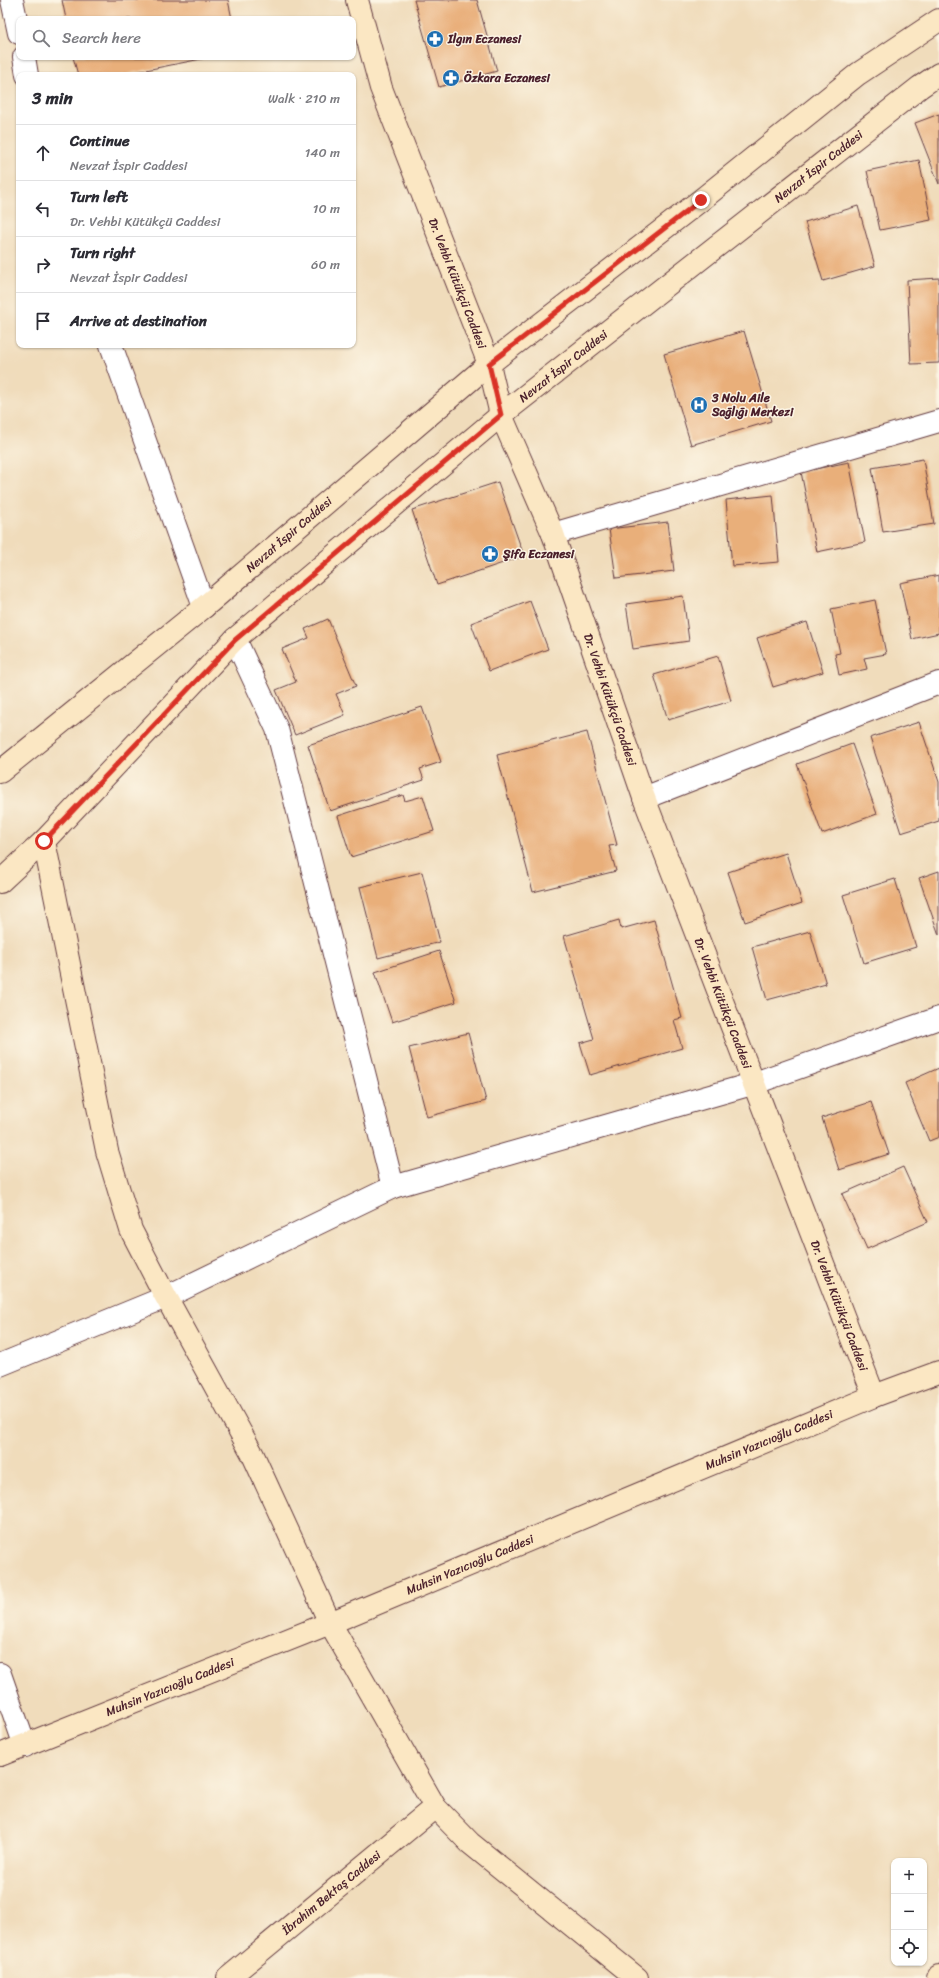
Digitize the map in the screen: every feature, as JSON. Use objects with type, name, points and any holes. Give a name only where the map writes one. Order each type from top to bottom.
[{"type":"street","points":[[12,0],[16,19]]},
{"type":"street","name":"Dr. Vehbi Kütükçü Caddesi","points":[[357,0],[381,88],[489,364],[501,415],[553,534],[644,798],[752,1084],[874,1396]]},
{"type":"street","name":"Nevzat İspir Caddesi","points":[[0,772],[204,607],[489,364],[695,205],[858,74],[939,20]]},
{"type":"street","points":[[24,60],[26,72]]},
{"type":"street","name":"Nevzat İspir Caddesi","points":[[0,882],[44,841],[235,640],[501,415],[920,87],[939,74]]},
{"type":"street","points":[[112,348],[204,607]]},
{"type":"street","points":[[553,534],[939,421]]},
{"type":"street","points":[[235,640],[277,729],[394,1188]]},
{"type":"street","points":[[644,798],[939,683]]},
{"type":"street","points":[[44,841],[108,1151],[131,1230],[253,1455],[330,1624],[435,1807],[470,1843],[637,1978]]},
{"type":"street","points":[[0,1365],[166,1297],[394,1188],[752,1084],[939,1018]]},
{"type":"street","name":"Muhsin Yazıcıoğlu Caddesi","points":[[0,1755],[330,1624],[874,1396],[939,1372]]},
{"type":"street","points":[[0,1674],[25,1746]]},
{"type":"street","name":"İbrahim Bektaş Caddesi","points":[[228,1978],[435,1807]]},
{"type":"building","points":[[62,0],[228,0],[231,16],[65,16]]},
{"type":"building","points":[[414,0],[477,0],[497,71],[439,87]]},
{"type":"building","points":[[74,60],[196,60],[136,72],[77,72]]},
{"type":"building","points":[[939,114],[939,184],[915,123]]},
{"type":"building","points":[[919,160],[931,220],[880,230],[867,171]]},
{"type":"building","points":[[858,206],[875,266],[823,281],[805,222]]},
{"type":"building","points":[[939,278],[939,363],[911,364],[907,280]]},
{"type":"building","points":[[744,331],[771,421],[691,445],[664,354]]},
{"type":"building","points":[[923,459],[934,524],[883,532],[872,468]]},
{"type":"building","points":[[849,462],[865,542],[817,552],[801,472]]},
{"type":"building","points":[[498,482],[524,556],[437,585],[412,510]]},
{"type":"building","points":[[773,495],[779,562],[732,566],[726,500]]},
{"type":"building","points":[[668,522],[674,571],[616,578],[609,529]]},
{"type":"building","points":[[939,575],[939,633],[912,639],[900,583]]},
{"type":"building","points":[[683,596],[689,641],[633,649],[626,604]]},
{"type":"building","points":[[875,600],[886,654],[864,658],[867,669],[839,675],[835,654],[840,653],[831,609]]},
{"type":"building","points":[[530,601],[548,649],[489,671],[471,623]]},
{"type":"building","points":[[328,619],[356,686],[336,694],[345,715],[295,735],[276,690],[296,682],[282,649],[309,638],[305,629]]},
{"type":"building","points":[[807,622],[823,672],[773,687],[757,638]]},
{"type":"building","points":[[718,656],[731,701],[668,720],[654,675]]},
{"type":"building","points":[[422,707],[441,762],[420,769],[424,780],[330,811],[308,745]]},
{"type":"building","points":[[919,722],[939,782],[939,821],[901,833],[870,738]]},
{"type":"building","points":[[587,732],[617,845],[609,846],[616,871],[533,892],[497,755]]},
{"type":"building","points":[[852,744],[877,814],[822,834],[797,764]]},
{"type":"building","points":[[403,795],[405,801],[423,796],[434,831],[351,857],[338,816]]},
{"type":"building","points":[[786,853],[802,903],[745,922],[728,872]]},
{"type":"building","points":[[939,871],[939,935],[919,878]]},
{"type":"building","points":[[422,872],[440,942],[378,958],[360,887]]},
{"type":"building","points":[[895,879],[916,947],[864,963],[843,895]]},
{"type":"building","points":[[619,920],[621,929],[654,920],[682,1018],[674,1020],[682,1048],[590,1075],[580,1043],[594,1039],[564,936]]},
{"type":"building","points":[[810,931],[826,984],[767,1000],[752,947]]},
{"type":"building","points":[[439,951],[456,1002],[392,1022],[375,972]]},
{"type":"building","points":[[468,1033],[486,1101],[427,1117],[409,1048]]},
{"type":"building","points":[[939,1068],[939,1137],[929,1141],[905,1083]]},
{"type":"building","points":[[871,1102],[889,1154],[839,1170],[822,1118]]},
{"type":"building","points":[[903,1167],[928,1222],[867,1249],[842,1194]]},
{"type":"place","name":"Ilgın Eczanesi","points":[[435,39]]},
{"type":"place","name":"Özkara Eczanesi","points":[[451,78]]},
{"type":"place","name":"3 Nolu Aile Sağlığı Merkezi","points":[[699,405]]},
{"type":"place","name":"Şifa Eczanesi","points":[[490,554]]},
{"type":"route","points":[[44,841],[235,640],[501,415],[489,364],[701,200]]}]
